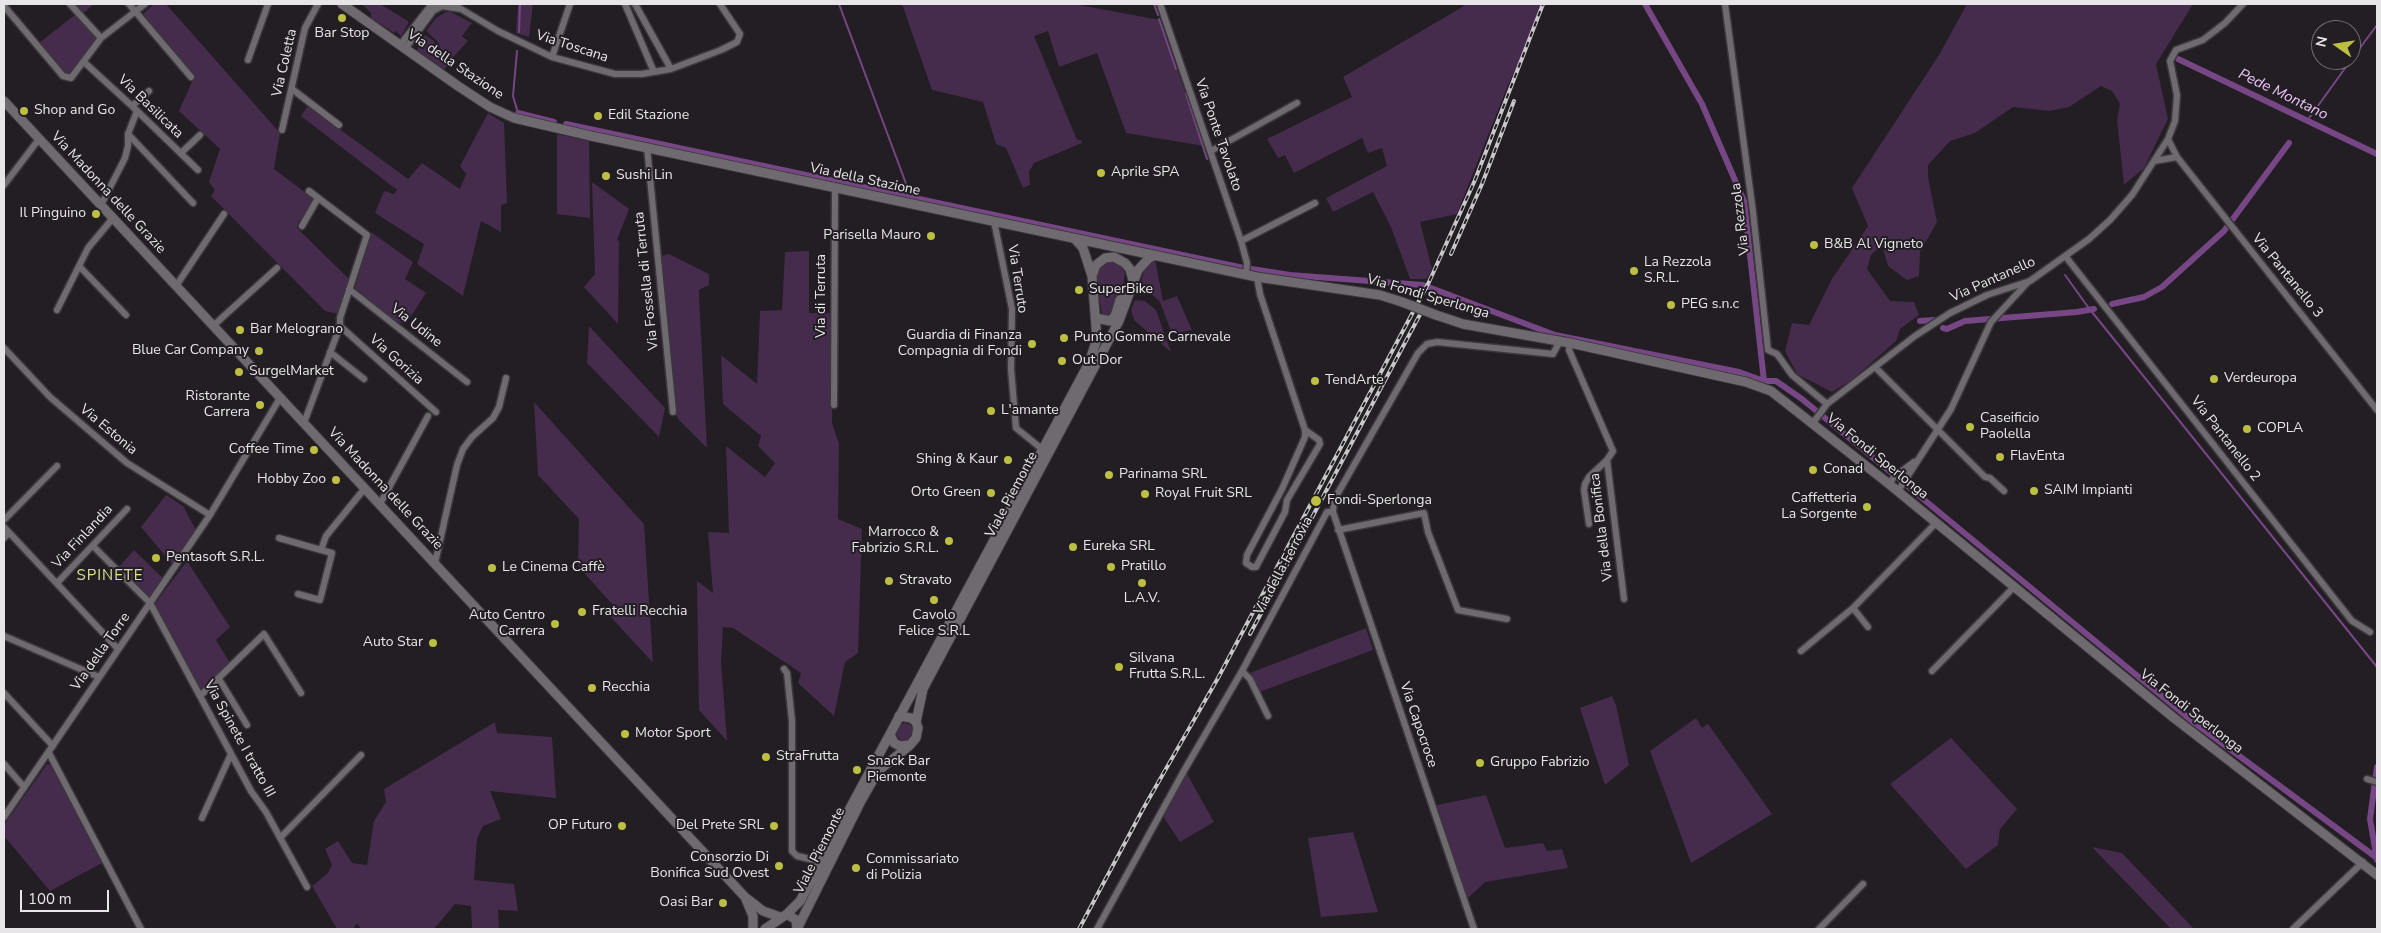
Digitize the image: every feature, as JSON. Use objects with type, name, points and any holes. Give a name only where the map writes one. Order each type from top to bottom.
[{"type":"street","points":[[70,4],[101,38]]},
{"type":"street","points":[[130,4],[191,77]]},
{"type":"street","points":[[4,6],[63,76],[71,78],[101,38],[145,4]]},
{"type":"street","points":[[248,60],[268,4]]},
{"type":"street","name":"Via Coletta","points":[[282,130],[305,28],[318,4]]},
{"type":"street","name":"Via della Stazione","points":[[342,4],[490,107],[514,118],[1133,251],[1246,269],[1257,277]]},
{"type":"street","name":"Via Toscana","points":[[403,47],[431,5],[436,4]]},
{"type":"street","name":"Via Toscana","points":[[453,4],[498,31],[552,57],[615,74],[642,74],[671,69],[737,42],[740,34],[720,4]]},
{"type":"street","points":[[552,57],[570,4]]},
{"type":"street","points":[[625,4],[654,72]]},
{"type":"street","points":[[635,4],[671,69]]},
{"type":"street","name":"Via Ponte Tavolato","points":[[1160,4],[1241,241],[1246,269]]},
{"type":"street","name":"Via Rezzola","points":[[1725,4],[1753,212],[1768,350],[1777,354],[1792,375],[1825,407]]},
{"type":"street","name":"Via Pantanello","points":[[1815,421],[1825,407],[1915,336],[1950,313],[1987,295],[2030,281],[2066,257],[2110,220],[2132,195],[2168,139],[2175,121],[2177,95],[2170,61],[2176,50],[2204,40],[2244,4]]},
{"type":"street","name":"Via Toscana","points":[[418,24],[433,10],[442,6],[460,9]]},
{"type":"street","name":"Via Basilicata","points":[[84,62],[198,170]]},
{"type":"street","points":[[292,89],[339,125]]},
{"type":"street","points":[[101,206],[125,158],[128,134],[135,109],[148,91]]},
{"type":"street","name":"Via Madonna delle Grazie","points":[[4,101],[745,896],[763,911],[783,916]]},
{"type":"street","points":[[1211,151],[1297,103]]},
{"type":"street","points":[[128,134],[193,203]]},
{"type":"street","points":[[181,153],[200,135]]},
{"type":"street","points":[[4,183],[39,139]]},
{"type":"street","name":"Via Pantanello 3","points":[[2168,139],[2177,157],[2377,410]]},
{"type":"street","name":"Via Fossella di Terruta","points":[[647,147],[673,412]]},
{"type":"street","points":[[2154,161],[2177,157]]},
{"type":"street","name":"Via di Terruta","points":[[834,405],[835,187]]},
{"type":"street","points":[[304,422],[340,326],[340,318],[367,235],[310,191]]},
{"type":"street","points":[[302,226],[318,198]]},
{"type":"street","points":[[1241,241],[1315,203]]},
{"type":"street","points":[[176,286],[224,214]]},
{"type":"street","points":[[56,310],[88,248],[113,218]]},
{"type":"street","name":"Via Terruto","points":[[994,221],[1012,309],[1011,369],[1016,428],[1042,449]]},
{"type":"street","name":"Viale Piemonte","points":[[765,929],[800,901],[1088,363],[1097,339],[1092,276],[1083,248],[1075,239]]},
{"type":"street","points":[[1086,259],[1094,249],[1104,244]]},
{"type":"street","points":[[1133,251],[1138,270]]},
{"type":"street","points":[[1138,270],[1149,258],[1155,255]]},
{"type":"street","points":[[1092,276],[1096,265],[1105,258],[1114,257],[1125,263],[1130,269],[1133,281]]},
{"type":"street","name":"Via Pantanello 2","points":[[2066,257],[2352,621],[2370,632]]},
{"type":"street","points":[[79,266],[126,315]]},
{"type":"street","points":[[214,326],[277,268]]},
{"type":"street","name":"Viale Piemonte","points":[[797,928],[878,771],[916,738],[918,728],[916,722],[924,689],[1104,351],[1119,321],[1138,270]]},
{"type":"street","points":[[1257,277],[1260,294],[1305,430],[1305,437],[1292,469],[1247,555],[1246,562],[1252,567],[1256,567],[1285,512],[1287,502],[1301,474],[1320,444],[1319,440],[1305,430]]},
{"type":"street","name":"Via Fondi Sperlonga","points":[[1257,277],[1380,295],[1463,324],[1570,343],[1746,382],[1771,391],[1815,421],[1891,480],[1936,523],[2174,718],[2376,873]]},
{"type":"street","points":[[1900,489],[1951,409],[1991,322],[2030,281]]},
{"type":"street","name":"Via Udine","points":[[349,289],[467,382]]},
{"type":"street","points":[[1096,318],[1110,321],[1120,300],[1128,296]]},
{"type":"street","name":"Via Gorizia","points":[[340,326],[436,412]]},
{"type":"street","name":"Via della Ferrovia","points":[[1097,929],[1184,769],[1242,671],[1327,512],[1333,512],[1334,500],[1418,353],[1427,344],[1437,342],[1553,354],[1560,341]]},
{"type":"street","name":"Via della Bonifica","points":[[1570,343],[1569,350],[1613,452],[1607,460],[1624,599]]},
{"type":"street","name":"Via Estonia","points":[[4,348],[50,397],[127,463],[210,515]]},
{"type":"street","points":[[330,352],[364,379]]},
{"type":"street","points":[[1875,368],[1985,477],[1990,478],[2004,491]]},
{"type":"street","points":[[435,563],[457,465],[463,449],[472,437],[493,418],[504,395],[506,378]]},
{"type":"street","name":"Via della Torre","points":[[4,817],[210,515],[280,398]]},
{"type":"street","points":[[380,504],[428,416]]},
{"type":"street","points":[[1589,524],[1584,490],[1585,484],[1589,477],[1607,460]]},
{"type":"street","points":[[1891,480],[1917,460]]},
{"type":"street","points":[[4,520],[57,466]]},
{"type":"street","points":[[1292,469],[1301,474]]},
{"type":"street","points":[[321,550],[326,536],[365,488]]},
{"type":"street","points":[[1277,497],[1287,502]]},
{"type":"street","name":"Via Finlandia","points":[[58,583],[128,508]]},
{"type":"street","name":"Via Capocroce","points":[[1333,512],[1474,929]]},
{"type":"street","points":[[1338,530],[1424,513],[1428,532],[1458,610],[1507,619]]},
{"type":"street","points":[[1801,651],[1853,608],[1936,523]]},
{"type":"street","points":[[4,527],[118,649]]},
{"type":"street","points":[[4,538],[9,533]]},
{"type":"street","points":[[278,538],[332,553],[320,600],[298,594]]},
{"type":"street","name":"Via Spinete I tratto III","points":[[93,546],[150,603],[231,754],[307,887]]},
{"type":"street","points":[[1932,671],[2014,587]]},
{"type":"street","points":[[1853,608],[1868,627]]},
{"type":"street","points":[[200,696],[220,679],[264,634],[300,693]]},
{"type":"street","points":[[4,636],[99,677]]},
{"type":"street","points":[[784,669],[788,673],[792,721],[792,851],[797,856],[822,862]]},
{"type":"street","points":[[1242,671],[1250,679],[1268,716]]},
{"type":"street","points":[[220,679],[246,725]]},
{"type":"street","points":[[4,693],[53,746]]},
{"type":"street","points":[[899,716],[912,718],[916,722]]},
{"type":"street","points":[[890,734],[894,743],[900,746],[910,745]]},
{"type":"street","points":[[49,753],[141,929]]},
{"type":"street","points":[[202,818],[231,754]]},
{"type":"street","points":[[280,838],[361,755]]},
{"type":"street","points":[[4,764],[24,787]]},
{"type":"street","points":[[2294,929],[2363,862]]},
{"type":"street","points":[[1819,929],[1862,884]]},
{"type":"street","points":[[745,896],[753,916],[753,929]]},
{"type":"street","name":"Viale Piemonte","points":[[783,916],[796,920],[797,928]]},
{"type":"shaded area","points":[[67,4],[94,4],[79,17],[96,38],[72,74],[68,75],[39,43],[76,14]]},
{"type":"shaded area","points":[[154,4],[166,4],[280,133],[274,169],[315,200],[298,223],[297,228],[349,279],[338,314],[325,311],[211,196],[215,190],[209,182],[220,149],[179,111],[194,77],[145,17],[144,13]]},
{"type":"shaded area","points":[[362,4],[380,4],[408,21],[401,36],[396,31],[394,33],[371,18],[371,13]]},
{"type":"shaded area","points":[[518,4],[533,4],[529,37],[516,33]]},
{"type":"shaded area","points":[[902,4],[1074,4],[1160,20],[1204,146],[1126,133],[1097,53],[1059,67],[1048,31],[1034,36],[1077,140],[1081,140],[1082,143],[1034,163],[1029,172],[1030,185],[1023,188],[1006,148],[996,144],[983,102],[932,90]]},
{"type":"shaded area","points":[[1463,4],[1541,4],[1526,48],[1508,85],[1457,214],[1420,222],[1432,269],[1427,279],[1410,279],[1391,227],[1373,192],[1333,212],[1326,198],[1387,166],[1382,148],[1368,153],[1362,138],[1294,173],[1285,155],[1278,158],[1267,139],[1352,97],[1343,77],[1464,6]]},
{"type":"shaded area","points":[[1967,4],[2193,4],[2156,64],[2168,119],[2144,168],[2124,185],[2117,120],[2120,104],[2112,91],[2101,86],[2069,107],[2050,111],[2013,107],[1975,133],[1950,141],[1928,165],[1928,177],[1937,222],[1920,252],[1919,276],[1907,280],[1888,266],[1882,245],[1871,255],[1867,269],[1890,301],[1914,302],[1919,315],[1900,329],[1896,341],[1853,379],[1832,392],[1797,374],[1785,351],[1792,323],[1809,325],[1832,279],[1868,226],[1852,188],[1939,55]]},
{"type":"shaded area","points":[[446,12],[451,12],[472,23],[462,36],[468,41],[449,62],[443,57],[437,41],[426,31],[436,18]]},
{"type":"shaded area","points":[[425,35],[434,41],[440,59],[448,65],[444,70],[417,51],[420,41]]},
{"type":"shaded area","points":[[308,106],[408,179],[422,163],[460,189],[466,174],[460,166],[488,113],[504,123],[507,203],[501,205],[501,232],[481,221],[463,296],[417,264],[424,244],[375,213],[384,191],[394,194],[397,190],[301,116]]},
{"type":"shaded area","points":[[557,134],[589,141],[590,218],[557,214]]},
{"type":"shaded area","points":[[592,182],[629,209],[617,240],[619,241],[618,324],[584,287],[595,274]]},
{"type":"shaded area","points":[[371,232],[413,262],[405,279],[426,293],[406,324],[394,321],[355,288]]},
{"type":"shaded area","points":[[809,251],[809,313],[833,313],[832,423],[839,444],[838,519],[862,529],[858,653],[845,662],[834,716],[798,683],[801,673],[733,628],[723,627],[721,663],[727,741],[699,710],[697,581],[713,593],[708,532],[729,533],[726,446],[765,477],[775,463],[758,446],[761,436],[723,404],[721,355],[757,384],[760,311],[782,310],[785,252]]},
{"type":"shaded area","points":[[669,254],[709,274],[709,285],[699,290],[707,448],[678,419],[675,412],[661,256]]},
{"type":"shaded area","points":[[1155,259],[1163,301],[1177,296],[1192,330],[1172,334],[1160,302],[1154,296],[1139,289],[1145,267]]},
{"type":"shaded area","points":[[1112,260],[1120,264],[1125,273],[1122,293],[1115,300],[1109,318],[1102,315],[1096,278],[1097,270],[1103,263]]},
{"type":"shaded area","points":[[1135,300],[1145,301],[1156,310],[1171,352],[1134,320],[1131,310]]},
{"type":"shaded area","points":[[589,326],[665,408],[659,437],[587,363]]},
{"type":"shaded area","points":[[534,402],[644,524],[653,663],[610,616],[612,604],[578,566],[579,519],[538,475]]},
{"type":"shaded area","points":[[166,495],[183,506],[197,532],[173,565],[141,527]]},
{"type":"shaded area","points":[[134,550],[164,579],[150,598],[119,567]]},
{"type":"shaded area","points":[[187,561],[230,627],[216,640],[230,663],[202,691],[153,606]]},
{"type":"shaded area","points":[[1366,628],[1373,650],[1259,692],[1250,673]]},
{"type":"shaded area","points":[[1612,696],[1616,705],[1629,765],[1605,785],[1580,708]]},
{"type":"shaded area","points":[[1696,718],[1702,728],[1708,724],[1772,814],[1691,863],[1650,751]]},
{"type":"shaded area","points":[[495,722],[497,733],[552,737],[556,798],[490,791],[501,819],[483,826],[477,839],[474,880],[514,884],[518,911],[498,910],[499,929],[472,929],[471,906],[455,904],[434,929],[361,929],[357,923],[353,929],[337,929],[312,886],[328,873],[332,865],[325,849],[338,841],[352,863],[367,865],[374,821],[386,802],[384,789]]},
{"type":"shaded area","points":[[905,723],[911,726],[914,732],[911,738],[905,741],[899,738],[896,732],[899,726]]},
{"type":"shaded area","points":[[1951,738],[2017,809],[2000,829],[1998,845],[1966,869],[1890,784]]},
{"type":"shaded area","points":[[47,764],[52,765],[102,863],[50,891],[4,836],[4,825]]},
{"type":"shaded area","points":[[1187,774],[1214,822],[1180,842],[1163,816]]},
{"type":"shaded area","points":[[1486,795],[1505,848],[1543,843],[1547,851],[1562,849],[1568,868],[1485,882],[1467,899],[1437,805]]},
{"type":"shaded area","points":[[1353,832],[1378,912],[1321,917],[1308,838]]},
{"type":"shaded area","points":[[2092,847],[2122,853],[2194,929],[2171,929]]},
{"type":"waterway","points":[[519,32],[520,4]]},
{"type":"waterway","points":[[839,4],[911,197]]},
{"type":"waterway","points":[[1154,4],[1158,15]]},
{"type":"waterway","points":[[1645,4],[1702,104],[1744,201],[1764,381]]},
{"type":"waterway","points":[[1159,19],[1176,69]]},
{"type":"waterway","points":[[2361,47],[2377,25]]},
{"type":"waterway","points":[[517,51],[513,96],[518,113]]},
{"type":"waterway","name":"Pede Montano","points":[[2178,59],[2377,154]]},
{"type":"waterway","points":[[2307,121],[2344,70]]},
{"type":"waterway","points":[[1186,94],[1207,159]]},
{"type":"waterway","points":[[518,113],[554,122]]},
{"type":"waterway","points":[[566,124],[1239,267],[1290,275],[1423,285],[1555,335],[1739,372],[1764,381],[1776,381],[1802,399],[2192,721],[2377,858]]},
{"type":"waterway","points":[[2112,304],[2144,297],[2162,287],[2224,231],[2289,143]]},
{"type":"waterway","points":[[2065,275],[2088,307],[2377,667]]},
{"type":"waterway","points":[[1943,328],[1947,329],[1965,321],[2094,309]]},
{"type":"waterway","points":[[1920,321],[1934,320]]},
{"type":"waterway","points":[[2377,767],[2370,819],[2377,860]]},
{"type":"railway","points":[[1079,929],[1143,809],[1218,678],[1429,282],[1475,180],[1543,4]]},
{"type":"railway","points":[[1451,254],[1482,184],[1514,101]]},
{"type":"railway","points":[[1250,634],[1424,307]]},
{"type":"place","name":"Bar Stop","points":[[342,18]]},
{"type":"place","name":"Shop and Go","points":[[24,111]]},
{"type":"place","name":"Edil Stazione","points":[[598,116]]},
{"type":"place","name":"Aprile SPA","points":[[1101,173]]},
{"type":"place","name":"Sushi Lin","points":[[606,176]]},
{"type":"place","name":"Il Pinguino","points":[[96,214]]},
{"type":"place","name":"Parisella Mauro","points":[[931,236]]},
{"type":"place","name":"B&B Al Vigneto","points":[[1814,245]]},
{"type":"place","name":"La Rezzola S.R.L.","points":[[1634,271]]},
{"type":"place","name":"SuperBike","points":[[1079,290]]},
{"type":"place","name":"PEG s.n.c","points":[[1671,305]]},
{"type":"place","name":"Bar Melograno","points":[[240,330]]},
{"type":"place","name":"Punto Gomme Carnevale","points":[[1064,338]]},
{"type":"place","name":"Guardia di Finanza Compagnia di Fondi","points":[[1032,344]]},
{"type":"place","name":"Blue Car Company","points":[[259,351]]},
{"type":"place","name":"Out Dor","points":[[1062,361]]},
{"type":"place","name":"SurgelMarket","points":[[239,372]]},
{"type":"place","name":"Verdeuropa","points":[[2214,379]]},
{"type":"place","name":"TendArte","points":[[1315,381]]},
{"type":"place","name":"Ristorante Carrera","points":[[260,405]]},
{"type":"place","name":"L'amante","points":[[991,411]]},
{"type":"place","name":"Caseificio Paolella","points":[[1970,427]]},
{"type":"place","name":"COPLA","points":[[2247,429]]},
{"type":"place","name":"Coffee Time","points":[[314,450]]},
{"type":"place","name":"FlavEnta","points":[[2000,457]]},
{"type":"place","name":"Shing & Kaur","points":[[1008,460]]},
{"type":"place","name":"Conad","points":[[1813,470]]},
{"type":"place","name":"Parinama SRL","points":[[1109,475]]},
{"type":"place","name":"Hobby Zoo","points":[[336,480]]},
{"type":"place","name":"SAIM Impianti","points":[[2034,491]]},
{"type":"place","name":"Orto Green","points":[[991,493]]},
{"type":"place","name":"Royal Fruit SRL","points":[[1145,494]]},
{"type":"place","name":"Fondi-Sperlonga","points":[[1316,501]]},
{"type":"place","name":"Caffetteria La Sorgente","points":[[1867,507]]},
{"type":"place","name":"Marrocco & Fabrizio S.R.L.","points":[[949,541]]},
{"type":"place","name":"Eureka SRL","points":[[1073,547]]},
{"type":"place","name":"Pentasoft S.R.L.","points":[[156,558]]},
{"type":"place","name":"Pratillo","points":[[1111,567]]},
{"type":"place","name":"Le Cinema Caffè","points":[[492,568]]},
{"type":"place","name":"Stravato","points":[[889,581]]},
{"type":"place","name":"L.A.V.","points":[[1142,583]]},
{"type":"place","name":"Cavolo Felice S.R.L","points":[[934,600]]},
{"type":"place","name":"Fratelli Recchia","points":[[582,612]]},
{"type":"place","name":"Auto Centro Carrera","points":[[555,624]]},
{"type":"place","name":"Auto Star","points":[[433,643]]},
{"type":"place","name":"Silvana Frutta S.R.L.","points":[[1119,667]]},
{"type":"place","name":"Recchia","points":[[592,688]]},
{"type":"place","name":"Motor Sport","points":[[625,734]]},
{"type":"place","name":"StraFrutta","points":[[766,757]]},
{"type":"place","name":"Gruppo Fabrizio","points":[[1480,763]]},
{"type":"place","name":"Snack Bar Piemonte","points":[[857,770]]},
{"type":"place","name":"OP Futuro","points":[[622,826]]},
{"type":"place","name":"Del Prete SRL","points":[[774,826]]},
{"type":"place","name":"Consorzio Di Bonifica Sud Ovest","points":[[779,866]]},
{"type":"place","name":"Commissariato di Polizia","points":[[856,868]]},
{"type":"place","name":"Oasi Bar","points":[[723,903]]},
{"type":"district","name":"SPINETE","points":[[110,576]]}]
